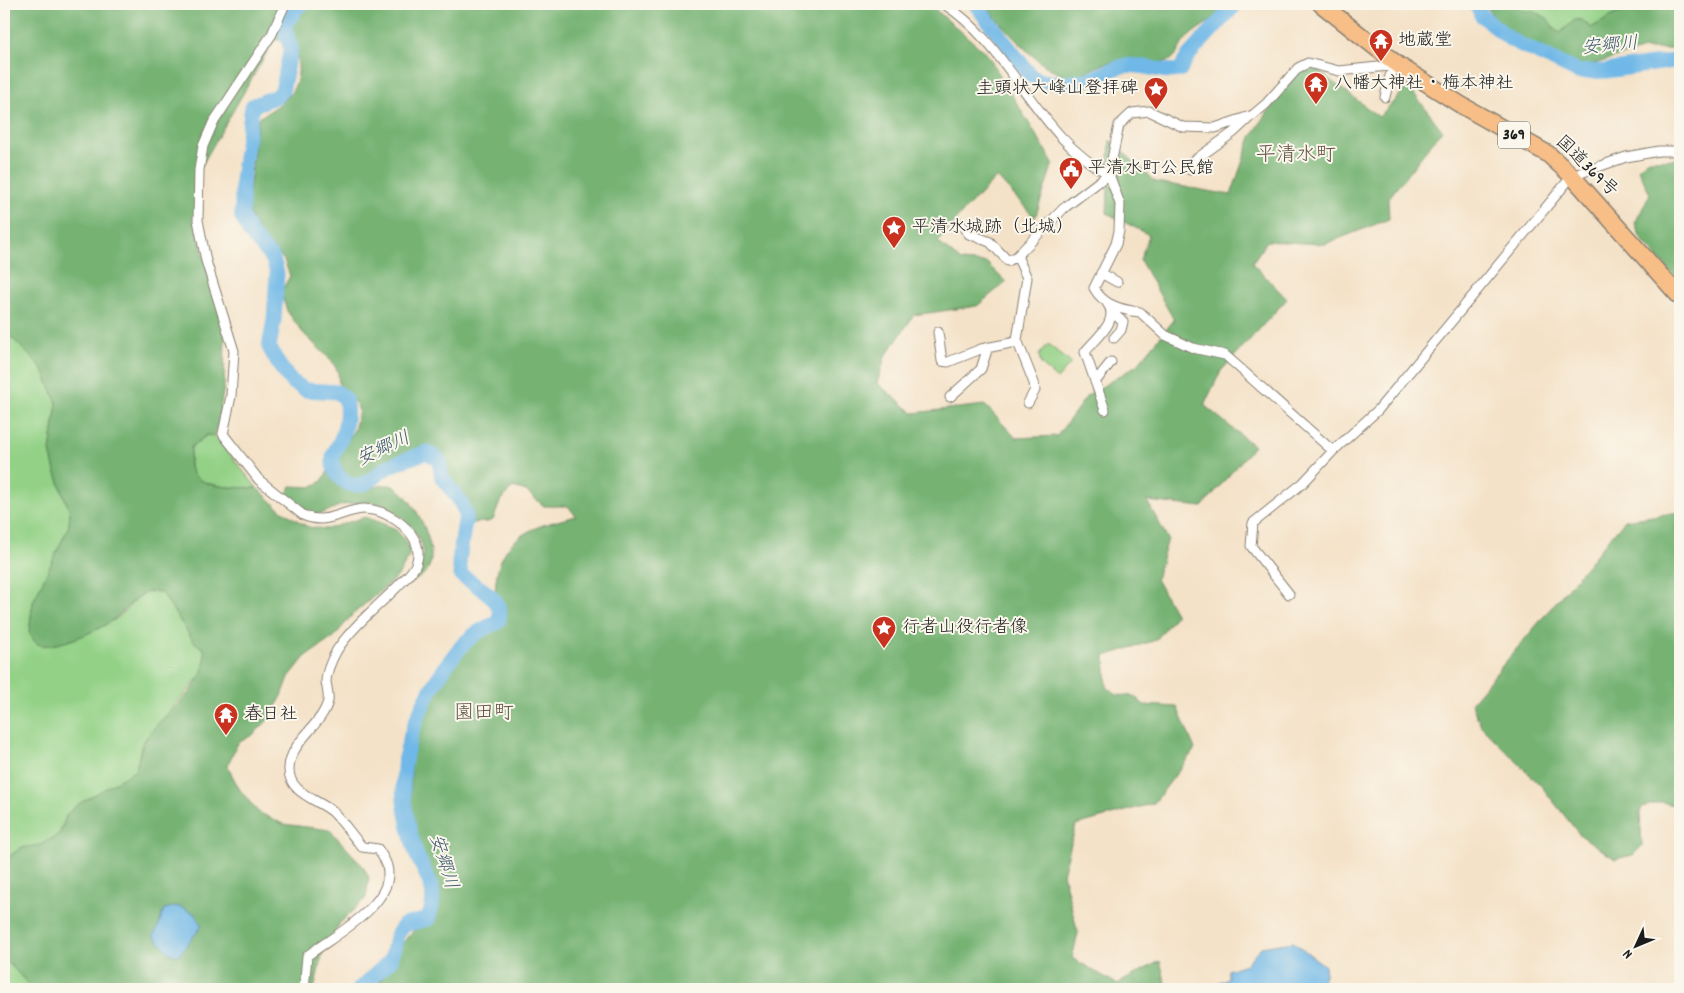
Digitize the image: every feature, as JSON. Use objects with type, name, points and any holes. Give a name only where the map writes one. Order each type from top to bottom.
[{"type":"highway","name":"国道369号","points":[[1321,4],[1398,65],[1461,105],[1548,154],[1572,176],[1680,297]]},
{"type":"street","points":[[285,4],[272,34],[213,123],[204,146],[200,170],[198,220],[206,261],[234,351],[231,396],[223,434],[259,480],[308,518],[328,518],[355,509],[374,510],[397,520],[413,534],[418,550],[413,570],[338,649],[329,667],[326,680],[328,700],[317,721],[298,747],[288,769],[293,783],[304,794],[332,812],[362,847],[378,849],[387,867],[386,890],[374,906],[306,956],[304,989]]},
{"type":"street","points":[[944,4],[969,22],[1002,57],[1054,129],[1089,164],[1109,174]]},
{"type":"street","points":[[1190,170],[1192,162],[1228,137],[1266,104],[1298,68],[1308,63],[1339,71],[1398,65]]},
{"type":"street","points":[[1385,97],[1390,76],[1398,65]]},
{"type":"street","points":[[1253,115],[1214,128],[1183,127],[1149,110],[1132,112],[1119,125],[1109,174],[1120,204],[1118,231],[1116,244],[1094,288],[1098,295],[1106,302],[1128,312],[1140,312],[1158,330],[1183,344],[1224,355],[1333,451]]},
{"type":"street","points":[[1289,594],[1251,546],[1253,523],[1303,483],[1333,451],[1378,410],[1572,176],[1626,157],[1659,151],[1680,151]]},
{"type":"street","points":[[960,223],[969,234],[990,242],[1008,261],[1016,256],[1064,208],[1109,174]]},
{"type":"street","points":[[1016,256],[1027,278],[1016,340],[1034,383],[1035,390],[1028,403]]},
{"type":"street","points":[[1101,273],[1117,282]]},
{"type":"street","points":[[1106,302],[1112,312],[1123,322],[1121,330],[1114,338]]},
{"type":"street","points":[[1105,410],[1085,352],[1108,325],[1112,312]]},
{"type":"street","points":[[938,332],[942,361],[948,362],[988,347],[1011,343],[1016,340]]},
{"type":"street","points":[[950,397],[981,370],[988,347]]},
{"type":"street","points":[[1095,382],[1111,362]]},
{"type":"green space","points":[[4,4],[929,4],[987,54],[1053,163],[1035,218],[997,177],[959,216],[938,242],[961,261],[987,263],[1006,282],[977,306],[914,315],[885,357],[877,383],[913,413],[985,405],[1016,438],[1057,436],[1087,396],[1137,365],[1174,320],[1140,260],[1149,235],[1107,213],[1110,140],[1156,182],[1231,195],[1251,137],[1298,68],[1308,63],[1379,117],[1408,86],[1442,130],[1388,199],[1389,219],[1325,244],[1267,241],[1252,263],[1287,299],[1221,371],[1204,405],[1254,446],[1202,507],[1147,501],[1168,539],[1156,579],[1176,615],[1156,640],[1105,656],[1107,687],[1117,695],[1134,696],[1144,705],[1177,707],[1195,749],[1154,803],[1076,825],[1063,874],[1078,933],[1072,958],[1117,984],[1160,961],[1167,989],[374,989],[409,935],[429,922],[437,911],[438,903],[435,883],[416,835],[412,813],[412,754],[419,719],[434,691],[453,665],[498,619],[496,602],[497,573],[507,549],[517,539],[530,531],[546,524],[576,516],[568,506],[544,506],[526,491],[513,487],[500,502],[493,520],[471,523],[458,491],[444,471],[424,457],[413,455],[363,480],[371,488],[390,485],[398,489],[415,508],[422,521],[427,534],[431,558],[429,567],[425,572],[408,585],[420,567],[423,551],[422,544],[413,529],[399,515],[377,503],[365,502],[343,505],[320,514],[315,514],[304,510],[285,497],[291,486],[311,487],[322,481],[354,430],[359,411],[357,405],[339,384],[338,372],[332,361],[303,333],[287,311],[281,292],[290,276],[284,260],[259,233],[247,209],[258,118],[271,111],[289,95],[298,77],[298,66],[292,39],[274,40],[199,170],[198,234],[225,330],[224,387],[215,436],[207,435],[191,447],[190,467],[200,480],[209,483],[219,486],[257,488],[281,510],[308,527],[327,529],[365,517],[394,528],[407,542],[410,554],[398,576],[352,615],[334,637],[305,657],[289,677],[282,696],[268,720],[254,734],[238,743],[227,766],[240,790],[258,812],[283,824],[330,830],[363,866],[369,878],[366,898],[340,923],[323,951],[314,989],[33,989],[4,958],[4,860],[21,848],[40,845],[55,837],[60,833],[67,814],[77,805],[136,770],[146,738],[195,685],[205,661],[204,649],[194,642],[162,593],[155,591],[148,592],[136,599],[108,623],[65,642],[45,645],[38,644],[29,632],[33,602],[69,526],[70,512],[50,451],[57,403],[42,368],[4,330]]},
{"type":"green space","points":[[984,4],[1147,4],[1152,7],[1170,9],[1177,4],[1229,4],[1220,14],[1187,38],[1176,55],[1170,60],[1159,63],[1111,62],[1071,77],[1060,74],[1036,59],[1012,36]]},
{"type":"green space","points":[[1485,4],[1511,4],[1521,10],[1535,12],[1547,18],[1555,30],[1560,33],[1575,20],[1582,20],[1591,28],[1630,6],[1680,4],[1680,49],[1644,49],[1584,67],[1578,66],[1514,34],[1493,15]]},
{"type":"green space","points":[[1511,4],[1637,4],[1591,28],[1582,20],[1575,20],[1560,33],[1540,14],[1521,11]]},
{"type":"green space","points":[[1680,159],[1680,283],[1641,239],[1635,223],[1650,194],[1638,169],[1647,160]]},
{"type":"green space","points":[[4,330],[42,368],[57,403],[50,451],[70,512],[69,526],[33,602],[29,632],[108,622],[120,616],[141,595],[154,591],[162,593],[194,642],[204,649],[206,656],[202,674],[142,743],[136,770],[67,814],[60,833],[55,837],[41,845],[21,848],[4,860]]},
{"type":"green space","points":[[1048,344],[1071,363],[1057,379],[1041,364],[1039,355]]},
{"type":"green space","points":[[207,435],[215,436],[257,488],[219,486],[200,480],[194,474],[190,467],[191,447]]},
{"type":"green space","points":[[1680,512],[1680,807],[1662,802],[1642,807],[1640,813],[1642,846],[1633,855],[1615,859],[1579,834],[1542,787],[1481,726],[1471,703],[1625,520]]},
{"type":"green space","points":[[4,958],[33,989],[4,989]]},
{"type":"water","points":[[177,906],[194,913],[202,926],[178,956],[169,953],[153,935],[159,926],[164,909]]},
{"type":"water","points":[[1293,942],[1325,966],[1324,977],[1312,989],[1215,989],[1217,983],[1228,978],[1228,970],[1246,964],[1261,947]]},
{"type":"waterway","name":"安郷川","points":[[303,4],[297,7],[284,28],[291,48],[282,91],[277,96],[252,106],[242,180],[242,217],[250,233],[273,259],[277,273],[274,320],[269,347],[291,381],[306,390],[337,392],[345,398],[344,430],[334,452],[333,462],[339,477],[347,483],[353,485],[362,484],[388,467],[427,452],[439,460],[442,478],[460,501],[466,514],[459,561],[461,575],[489,594],[498,607],[500,614],[498,622],[477,633],[454,655],[428,694],[413,728],[404,763],[404,799],[414,846],[430,883],[433,902],[428,919],[404,925],[397,935],[391,960],[359,989]]},
{"type":"waterway","name":"安郷川","points":[[975,4],[1031,76],[1054,82],[1088,79],[1116,68],[1130,65],[1166,71],[1180,70],[1188,56],[1236,4]]},
{"type":"waterway","name":"安郷川","points":[[1477,4],[1481,15],[1511,40],[1578,72],[1606,71],[1680,60]]},
{"type":"place","name":"地蔵堂","points":[[1381,62]]},
{"type":"place","name":"八幡大神社・梅本神社","points":[[1316,105]]},
{"type":"place","name":"圭頭状大峰山登拝碑","points":[[1156,110]]},
{"type":"place","name":"平清水町公民館","points":[[1071,190]]},
{"type":"place","name":"平清水城跡（北城）","points":[[894,249]]},
{"type":"place","name":"行者山役行者像","points":[[884,649]]},
{"type":"place","name":"春日社","points":[[226,736]]},
{"type":"district","name":"平清水町","points":[[1296,156]]},
{"type":"district","name":"園田町","points":[[484,714]]}]
